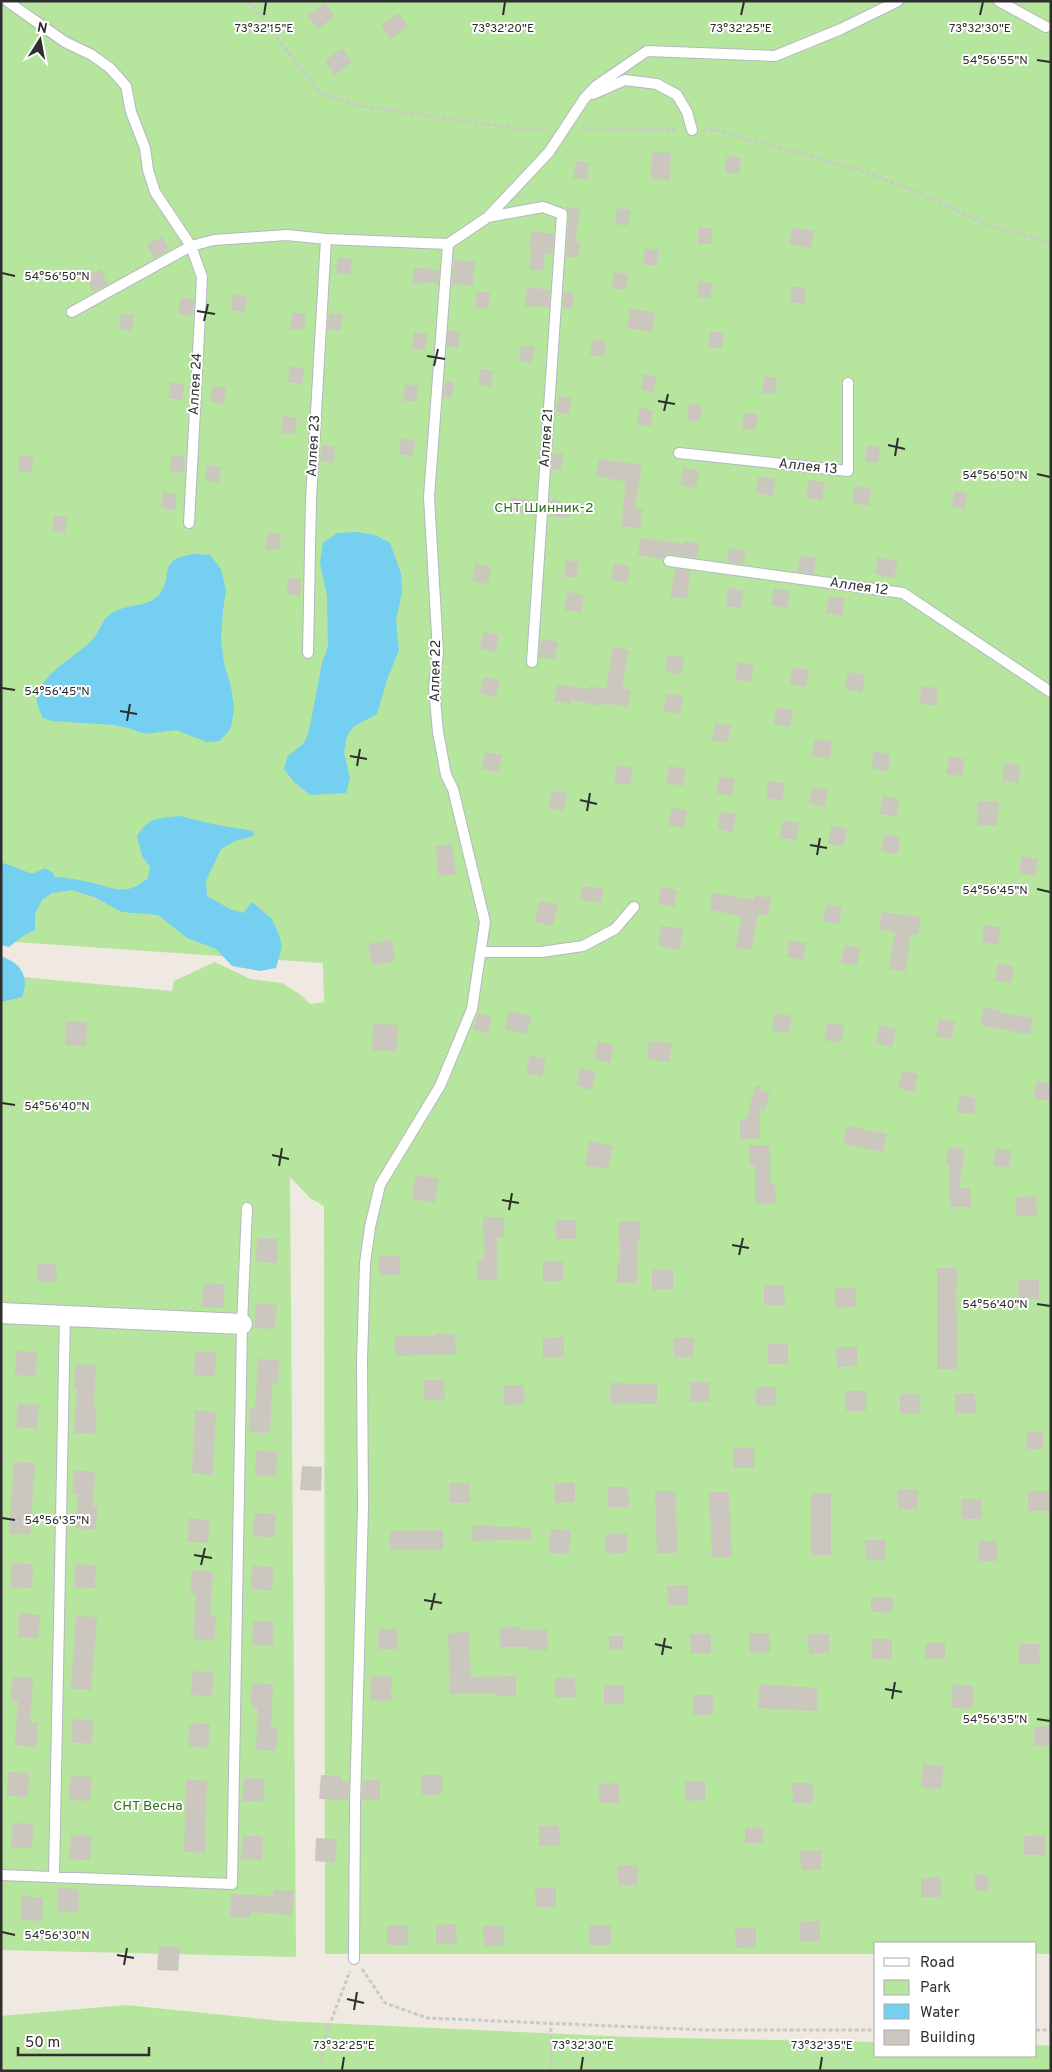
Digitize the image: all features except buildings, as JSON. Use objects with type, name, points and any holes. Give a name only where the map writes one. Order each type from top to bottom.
[{"type":"street","points":[[1,1313],[242,1324]]},
{"type":"lane","name":"Аллея 24","points":[[7,1],[65,42],[92,55],[110,68],[126,86],[132,112],[145,148],[148,170],[155,192],[191,246],[202,276],[189,523]]},
{"type":"lane","points":[[72,312],[191,246],[214,240],[278,236],[448,244],[488,217],[550,152],[584,99],[596,86],[647,51],[775,56],[841,29],[898,1]]},
{"type":"lane","points":[[999,1],[1046,27]]},
{"type":"lane","points":[[584,99],[625,80],[657,84],[677,95],[687,112],[692,130]]},
{"type":"lane","name":"Аллея 21","points":[[488,217],[544,207],[562,214],[532,662]]},
{"type":"lane","name":"Аллея 23","points":[[308,653],[311,499],[326,239]]},
{"type":"lane","name":"Аллея 22","points":[[354,1959],[356,1766],[363,1508],[362,1361],[365,1262],[370,1227],[380,1185],[440,1086],[472,1009],[485,922],[454,789],[446,775],[438,732],[434,688],[438,652],[429,497],[448,244]]},
{"type":"lane","name":"Аллея 13","points":[[679,453],[848,471],[848,383]]},
{"type":"lane","name":"Аллея 12","points":[[669,561],[903,593],[1051,692]]},
{"type":"lane","points":[[481,952],[542,952],[583,946],[615,929],[634,907]]},
{"type":"lane","points":[[1,1875],[232,1884],[242,1324],[247,1208]]},
{"type":"lane","points":[[54,1876],[65,1315]]},
{"type":"path","points":[[249,1],[319,92],[360,106],[520,129],[715,130],[860,170],[917,192],[991,226],[1051,243]]},
{"type":"path","points":[[354,1959],[385,2003],[427,2018],[707,2030],[874,2030]]},
{"type":"path","points":[[319,2071],[326,2034],[354,1959]]},
{"type":"path","points":[[551,2024],[551,2071]]},
{"type":"path","points":[[1037,2030],[1051,2030]]},
{"type":"green space","name":"СНТ Шинник-2","points":[[1,1],[1051,1],[1051,1954],[1037,1954],[1037,1942],[874,1942],[874,1954],[325,1954],[324,1206],[310,1198],[290,1177],[296,1957],[1,1950],[1,975],[172,991],[174,981],[215,962],[250,979],[282,983],[301,995],[310,1004],[324,1002],[323,963],[1,941]]},
{"type":"green space","points":[[126,2005],[282,2021],[629,2037],[874,2042],[874,2057],[1037,2057],[1037,2045],[1051,2046],[1051,2071],[1,2071],[1,2016]]},
{"type":"water","points":[[357,532],[375,535],[390,543],[401,573],[402,592],[396,620],[399,650],[387,680],[377,714],[353,727],[347,736],[344,752],[350,778],[346,793],[310,795],[294,782],[284,769],[287,757],[304,743],[309,731],[322,663],[328,646],[327,596],[320,563],[323,543],[337,533]]},
{"type":"water","points":[[195,554],[210,555],[221,569],[226,590],[221,640],[234,708],[231,728],[220,741],[207,742],[176,730],[145,734],[113,725],[52,721],[43,718],[37,696],[45,680],[92,640],[104,620],[111,614],[121,609],[155,599],[164,588],[170,564],[183,556]]},
{"type":"water","points":[[180,816],[253,831],[254,836],[235,841],[221,849],[206,881],[207,896],[230,909],[243,913],[252,902],[272,919],[282,947],[276,968],[260,971],[232,966],[216,949],[187,938],[158,915],[122,912],[94,897],[72,890],[52,893],[42,900],[35,914],[35,930],[23,936],[9,947],[1,945],[1,865],[4,863],[32,874],[45,868],[52,872],[55,877],[84,881],[115,889],[127,889],[140,884],[148,878],[150,867],[142,856],[137,836],[141,830],[155,820]]},
{"type":"water","points":[[1,956],[14,963],[22,972],[25,983],[22,997],[1,1002]]},
{"type":"park label","name":"СНТ Весна","points":[[148,1806]]}]
